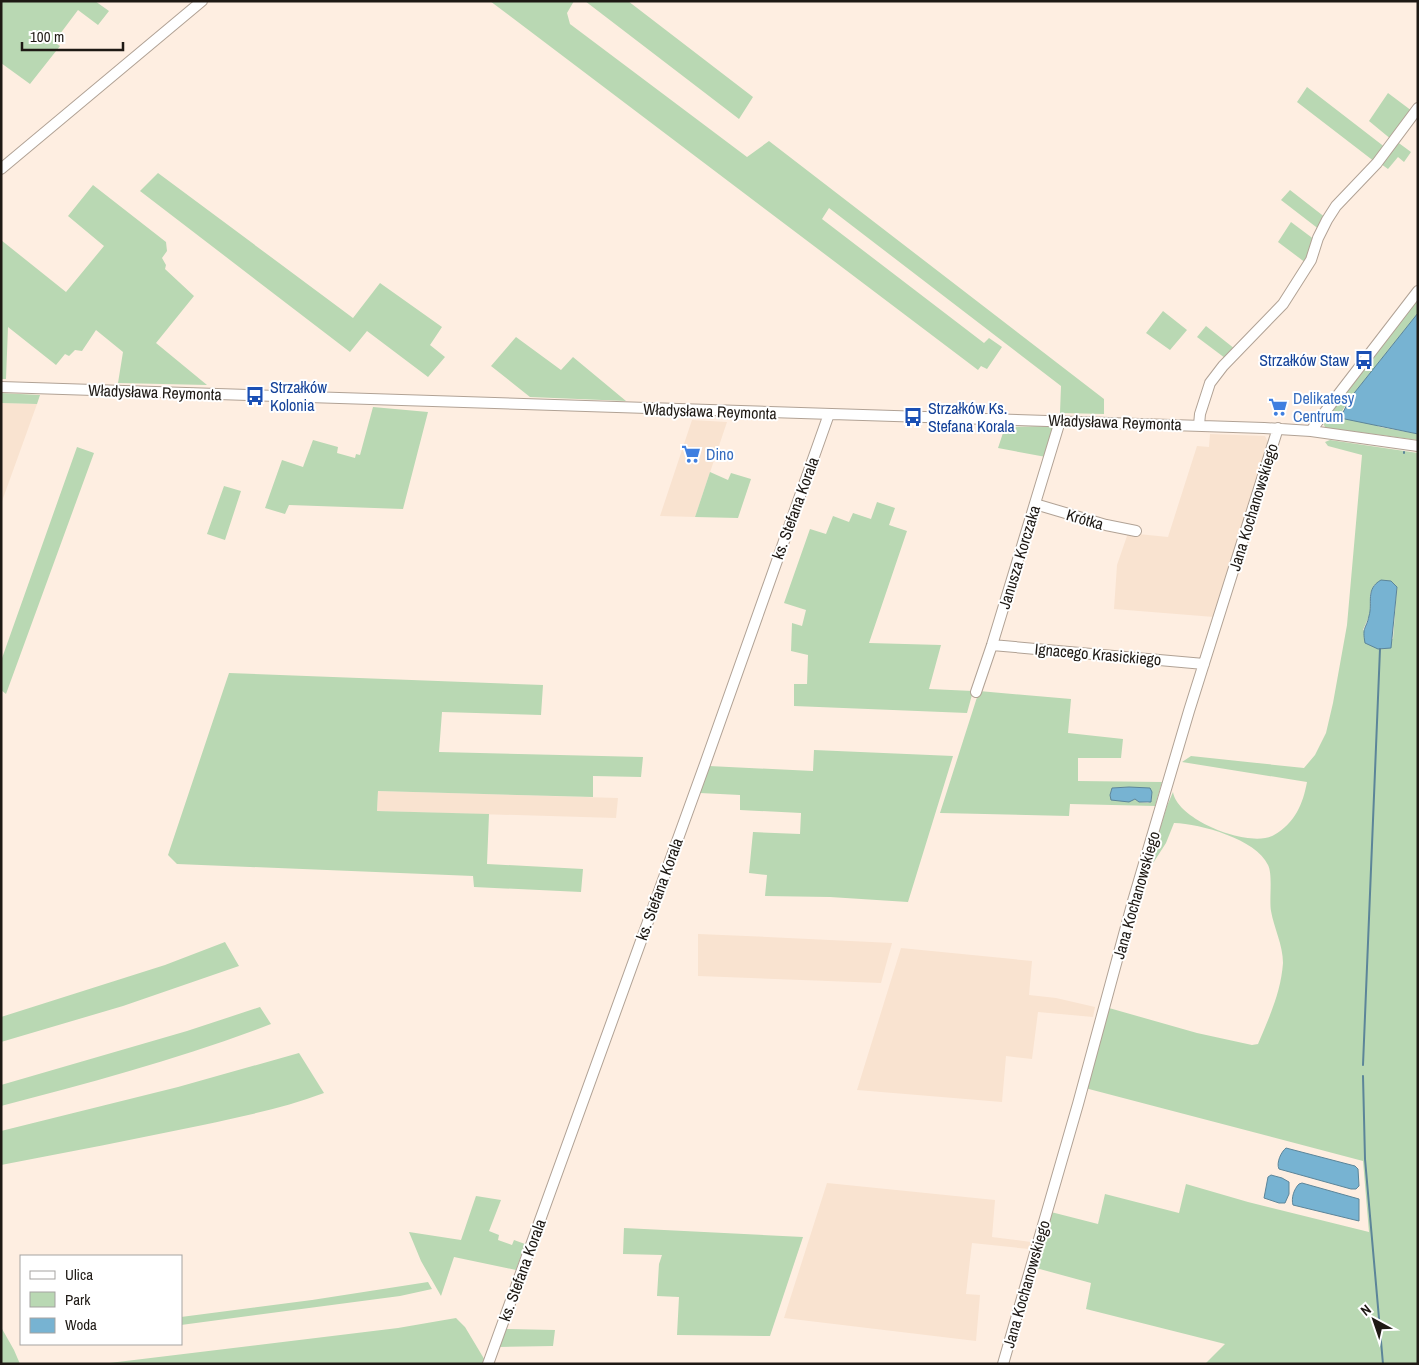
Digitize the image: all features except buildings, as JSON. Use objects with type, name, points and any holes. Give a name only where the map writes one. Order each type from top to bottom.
[{"type":"street","points":[[1,169],[202,1]]},
{"type":"street","points":[[1199,425],[1200,414],[1210,383],[1223,366],[1283,304],[1311,260],[1318,238],[1331,213],[1380,159],[1418,108]]},
{"type":"street","points":[[1311,431],[1418,291]]},
{"type":"street","name":"Władysława Reymonta","points":[[1,387],[1278,428],[1418,446]]},
{"type":"street","name":"ks. Stefana Korala","points":[[488,1364],[702,773],[829,414]]},
{"type":"street","name":"Janusza Korczaka","points":[[976,692],[1060,421]]},
{"type":"street","name":"Jana Kochanowskiego","points":[[1003,1364],[1078,1104],[1133,901],[1204,664],[1278,428]]},
{"type":"street","name":"Krótka","points":[[1035,504],[1106,525],[1136,531]]},
{"type":"street","name":"Ignacego Krasickiego","points":[[992,645],[1204,664]]},
{"type":"shaded area","points":[[1,403],[37,404],[1,504]]},
{"type":"shaded area","points":[[692,420],[727,422],[695,517],[660,516]]},
{"type":"shaded area","points":[[1210,434],[1265,436],[1268,442],[1214,617],[1114,609],[1117,565],[1128,533],[1168,537],[1197,446],[1209,447]]},
{"type":"shaded area","points":[[378,791],[618,798],[616,818],[377,811]]},
{"type":"shaded area","points":[[698,934],[892,943],[881,983],[698,976]]},
{"type":"shaded area","points":[[901,948],[1032,961],[1029,995],[1056,998],[1095,1007],[1093,1017],[1038,1012],[1032,1059],[1006,1056],[1002,1102],[857,1090]]},
{"type":"shaded area","points":[[827,1183],[995,1200],[992,1237],[1031,1242],[1029,1249],[972,1243],[966,1294],[980,1295],[976,1341],[784,1318]]},
{"type":"green space","points":[[1,1],[95,1],[109,11],[98,25],[78,10],[54,42],[60,46],[30,84],[1,63]]},
{"type":"green space","points":[[490,1],[574,1],[567,13],[570,24],[747,157],[769,141],[1104,399],[1104,414],[1060,413],[1061,386],[829,208],[822,219],[984,343],[989,338],[1002,347],[987,369],[981,366],[978,370]]},
{"type":"green space","points":[[585,1],[628,1],[753,97],[739,119]]},
{"type":"green space","points":[[1307,87],[1386,148],[1375,162],[1297,102]]},
{"type":"green space","points":[[1388,93],[1412,111],[1392,140],[1369,121]]},
{"type":"green space","points":[[1396,141],[1411,152],[1404,162],[1398,157],[1388,169],[1381,164]]},
{"type":"green space","points":[[158,173],[353,318],[380,283],[442,327],[430,345],[445,357],[428,377],[367,331],[350,352],[140,191]]},
{"type":"green space","points":[[93,185],[166,242],[167,251],[162,258],[166,265],[165,269],[194,296],[156,343],[207,385],[118,383],[123,352],[96,330],[82,351],[75,350],[69,356],[65,354],[56,365],[8,327],[6,379],[1,379],[1,240],[66,292],[104,246],[68,216]]},
{"type":"green space","points":[[1290,190],[1326,218],[1320,230],[1281,200]]},
{"type":"green space","points":[[1291,222],[1315,240],[1306,263],[1278,242]]},
{"type":"green space","points":[[1418,295],[1418,313],[1342,411],[1380,427],[1418,434],[1418,440],[1339,431],[1325,427],[1323,423]]},
{"type":"green space","points":[[1163,311],[1187,330],[1170,350],[1146,333]]},
{"type":"green space","points":[[1206,326],[1235,349],[1225,358],[1197,337]]},
{"type":"green space","points":[[516,337],[561,370],[573,357],[626,401],[530,397],[491,366]]},
{"type":"green space","points":[[1,393],[40,395],[37,404],[1,403]]},
{"type":"green space","points":[[373,407],[428,412],[403,509],[289,505],[285,514],[265,508],[282,460],[303,467],[313,440],[338,447],[337,453],[355,458],[356,454],[360,455]]},
{"type":"green space","points":[[1050,426],[1053,428],[1046,457],[998,448],[1005,427]]},
{"type":"green space","points":[[1330,440],[1418,453],[1418,1364],[1205,1364],[1225,1344],[1086,1309],[1091,1283],[1036,1268],[1051,1212],[1098,1224],[1105,1194],[1179,1213],[1186,1184],[1248,1202],[1369,1232],[1363,1161],[1085,1088],[1109,1008],[1197,1033],[1252,1045],[1258,1044],[1270,1015],[1280,984],[1283,963],[1282,950],[1271,911],[1269,869],[1262,856],[1252,848],[1227,835],[1198,826],[1174,823],[1166,843],[1146,874],[1173,792],[1178,802],[1187,812],[1200,822],[1233,835],[1249,838],[1263,838],[1274,835],[1281,830],[1293,819],[1303,798],[1307,782],[1182,762],[1191,756],[1304,768],[1315,755],[1326,733],[1347,625],[1362,455],[1328,446],[1325,442]],"holes":[[[1374,585],[1397,587],[1393,639],[1363,630],[1370,614],[1370,594]]]},
{"type":"green space","points":[[77,447],[94,453],[6,694],[1,690],[1,661]]},
{"type":"green space","points":[[710,472],[728,480],[731,473],[751,479],[738,518],[695,517]]},
{"type":"green space","points":[[224,486],[241,491],[225,540],[207,534]]},
{"type":"green space","points":[[877,502],[895,508],[889,525],[907,531],[869,643],[941,645],[929,689],[973,691],[967,713],[794,706],[794,684],[807,684],[808,655],[791,651],[792,623],[802,626],[806,610],[784,603],[810,529],[826,534],[833,516],[849,522],[853,513],[871,519]]},
{"type":"green space","points":[[229,673],[543,685],[541,715],[442,712],[439,752],[643,757],[641,777],[593,776],[593,797],[378,791],[377,811],[489,814],[487,864],[583,869],[581,892],[474,887],[473,876],[177,864],[168,855]]},
{"type":"green space","points":[[979,691],[1071,699],[1068,733],[1123,739],[1121,758],[1078,758],[1078,781],[1162,782],[1155,806],[1070,804],[1069,816],[940,813]],"holes":[[[1129,787],[1152,792],[1152,800],[1148,803],[1110,795],[1112,788]]]},
{"type":"green space","points":[[814,750],[953,756],[908,902],[830,897],[765,896],[767,875],[749,873],[753,832],[800,834],[801,813],[740,810],[740,795],[700,793],[709,766],[813,771]]},
{"type":"green space","points":[[225,942],[239,966],[123,1006],[1,1042],[1,1017],[165,965]]},
{"type":"green space","points":[[260,1007],[271,1024],[171,1059],[1,1106],[1,1085],[187,1031]]},
{"type":"green space","points":[[299,1053],[324,1093],[279,1107],[233,1118],[1,1165],[1,1131],[178,1087]]},
{"type":"green space","points":[[476,1196],[501,1200],[489,1231],[499,1235],[498,1240],[512,1245],[514,1240],[525,1244],[516,1270],[454,1257],[441,1296],[421,1261],[409,1232],[461,1240]]},
{"type":"green space","points":[[624,1228],[803,1237],[770,1336],[677,1335],[679,1297],[657,1296],[659,1264],[662,1255],[623,1254]]},
{"type":"green space","points":[[428,1282],[432,1289],[400,1296],[182,1325],[182,1317],[312,1300]]},
{"type":"green space","points":[[456,1318],[465,1327],[486,1362],[483,1364],[101,1364],[398,1328]]},
{"type":"green space","points":[[1,1327],[14,1350],[20,1364],[1,1364]]},
{"type":"green space","points":[[505,1329],[555,1330],[553,1346],[499,1347]]},
{"type":"water","points":[[1418,313],[1418,434],[1340,418],[1351,397]]},
{"type":"water","points":[[1381,580],[1391,581],[1397,587],[1391,648],[1378,649],[1365,643],[1364,634],[1370,611],[1371,592]]},
{"type":"water","points":[[1112,788],[1150,788],[1152,792],[1151,802],[1139,802],[1135,799],[1129,802],[1111,800]]},
{"type":"water","points":[[1286,1148],[1355,1166],[1358,1169],[1359,1186],[1356,1189],[1351,1189],[1279,1169],[1278,1164],[1282,1152]]},
{"type":"water","points":[[1271,1175],[1289,1182],[1289,1194],[1285,1203],[1264,1198],[1268,1177]]},
{"type":"water","points":[[1302,1183],[1359,1199],[1359,1221],[1293,1205],[1294,1191]]},
{"type":"waterway","points":[[1363,1065],[1380,649]]},
{"type":"waterway","points":[[1363,1076],[1365,1159],[1383,1364]]},
{"type":"place","name":"Strzałków Staw","points":[[1364,360]]},
{"type":"place","name":"Strzałków Kolonia","points":[[255,396]]},
{"type":"place","name":"Delikatesy Centrum","points":[[1278,407]]},
{"type":"place","name":"Strzałków Ks. Stefana Korala","points":[[913,417]]},
{"type":"place","name":"Dino","points":[[691,454]]}]
